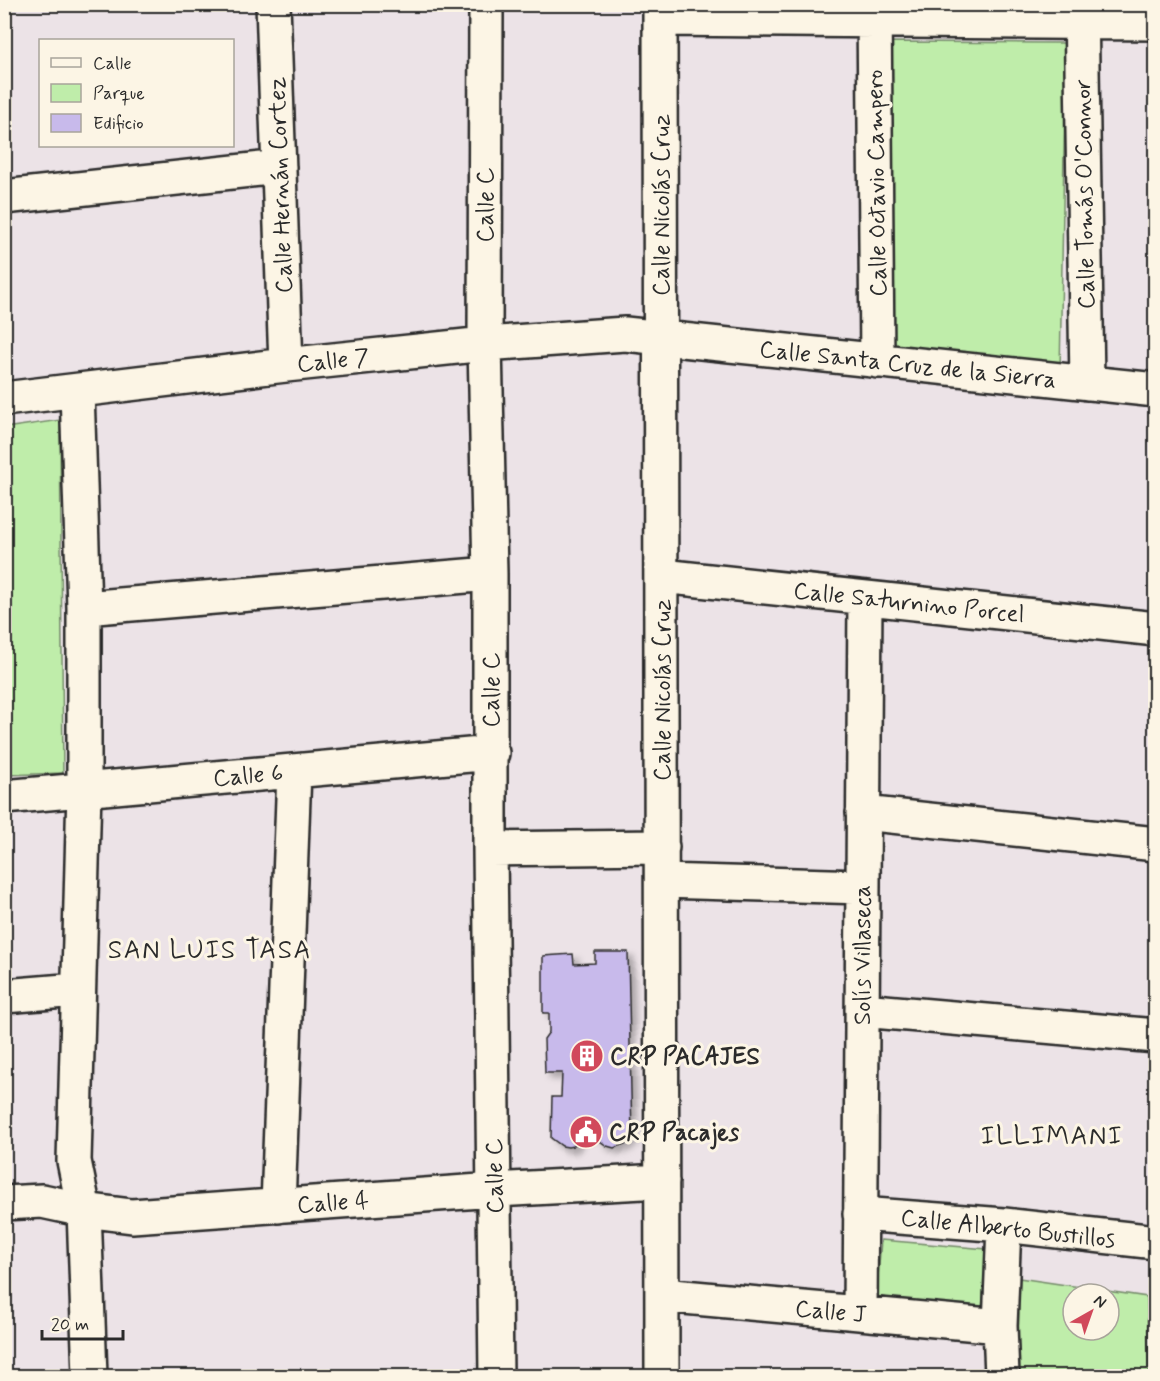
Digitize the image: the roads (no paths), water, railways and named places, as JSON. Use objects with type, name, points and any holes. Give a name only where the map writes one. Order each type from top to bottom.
[{"type":"street","name":"Calle Hernán Cortez","points":[[273,4],[286,365]]},
{"type":"street","name":"Calle C","points":[[486,4],[485,344],[492,753],[490,849],[496,1377]]},
{"type":"street","points":[[660,12],[1081,14],[1155,23]]},
{"type":"street","name":"Calle Nicolás Cruz","points":[[660,12],[663,1377]]},
{"type":"street","name":"Calle Octavio Campero","points":[[874,13],[877,362]]},
{"type":"street","name":"Calle Tomás O'Connor","points":[[1081,14],[1087,383]]},
{"type":"street","points":[[4,197],[279,167]]},
{"type":"street","name":"Calle 7","points":[[4,399],[485,344],[625,334],[661,338]]},
{"type":"street","name":"Calle Santa Cruz de la Sierra","points":[[661,338],[1155,390]]},
{"type":"street","points":[[77,391],[84,608],[84,790],[74,1161],[84,1210],[90,1377]]},
{"type":"street","points":[[84,608],[490,574]]},
{"type":"street","name":"Calle Saturnino Porcel","points":[[662,576],[1155,629]]},
{"type":"street","name":"Solís Villaseca","points":[[860,1313],[865,598]]},
{"type":"street","name":"Calle 6","points":[[4,797],[492,753]]},
{"type":"street","points":[[278,1206],[294,771]]},
{"type":"street","points":[[863,813],[1155,844]]},
{"type":"street","points":[[490,849],[662,847]]},
{"type":"street","points":[[662,881],[863,887]]},
{"type":"street","points":[[4,996],[77,990]]},
{"type":"street","points":[[862,1010],[1155,1036]]},
{"type":"street","name":"Calle 4","points":[[4,1203],[42,1201],[84,1210],[132,1216],[494,1190],[662,1181]]},
{"type":"street","name":"Calle Alberto Bustillos","points":[[860,1214],[1004,1225],[1155,1242]]},
{"type":"street","points":[[1002,1377],[1000,1326],[1004,1225]]},
{"type":"street","name":"Calle J","points":[[662,1295],[1000,1326]]},
{"type":"place","name":"CRP PACAJES","points":[[587,1056]]},
{"type":"place","name":"CRP Pacajes","points":[[586,1132]]},
{"type":"district","name":"SAN LUIS TASA","points":[[210,949]]},
{"type":"district","name":"ILLIMANI","points":[[1052,1135]]}]
